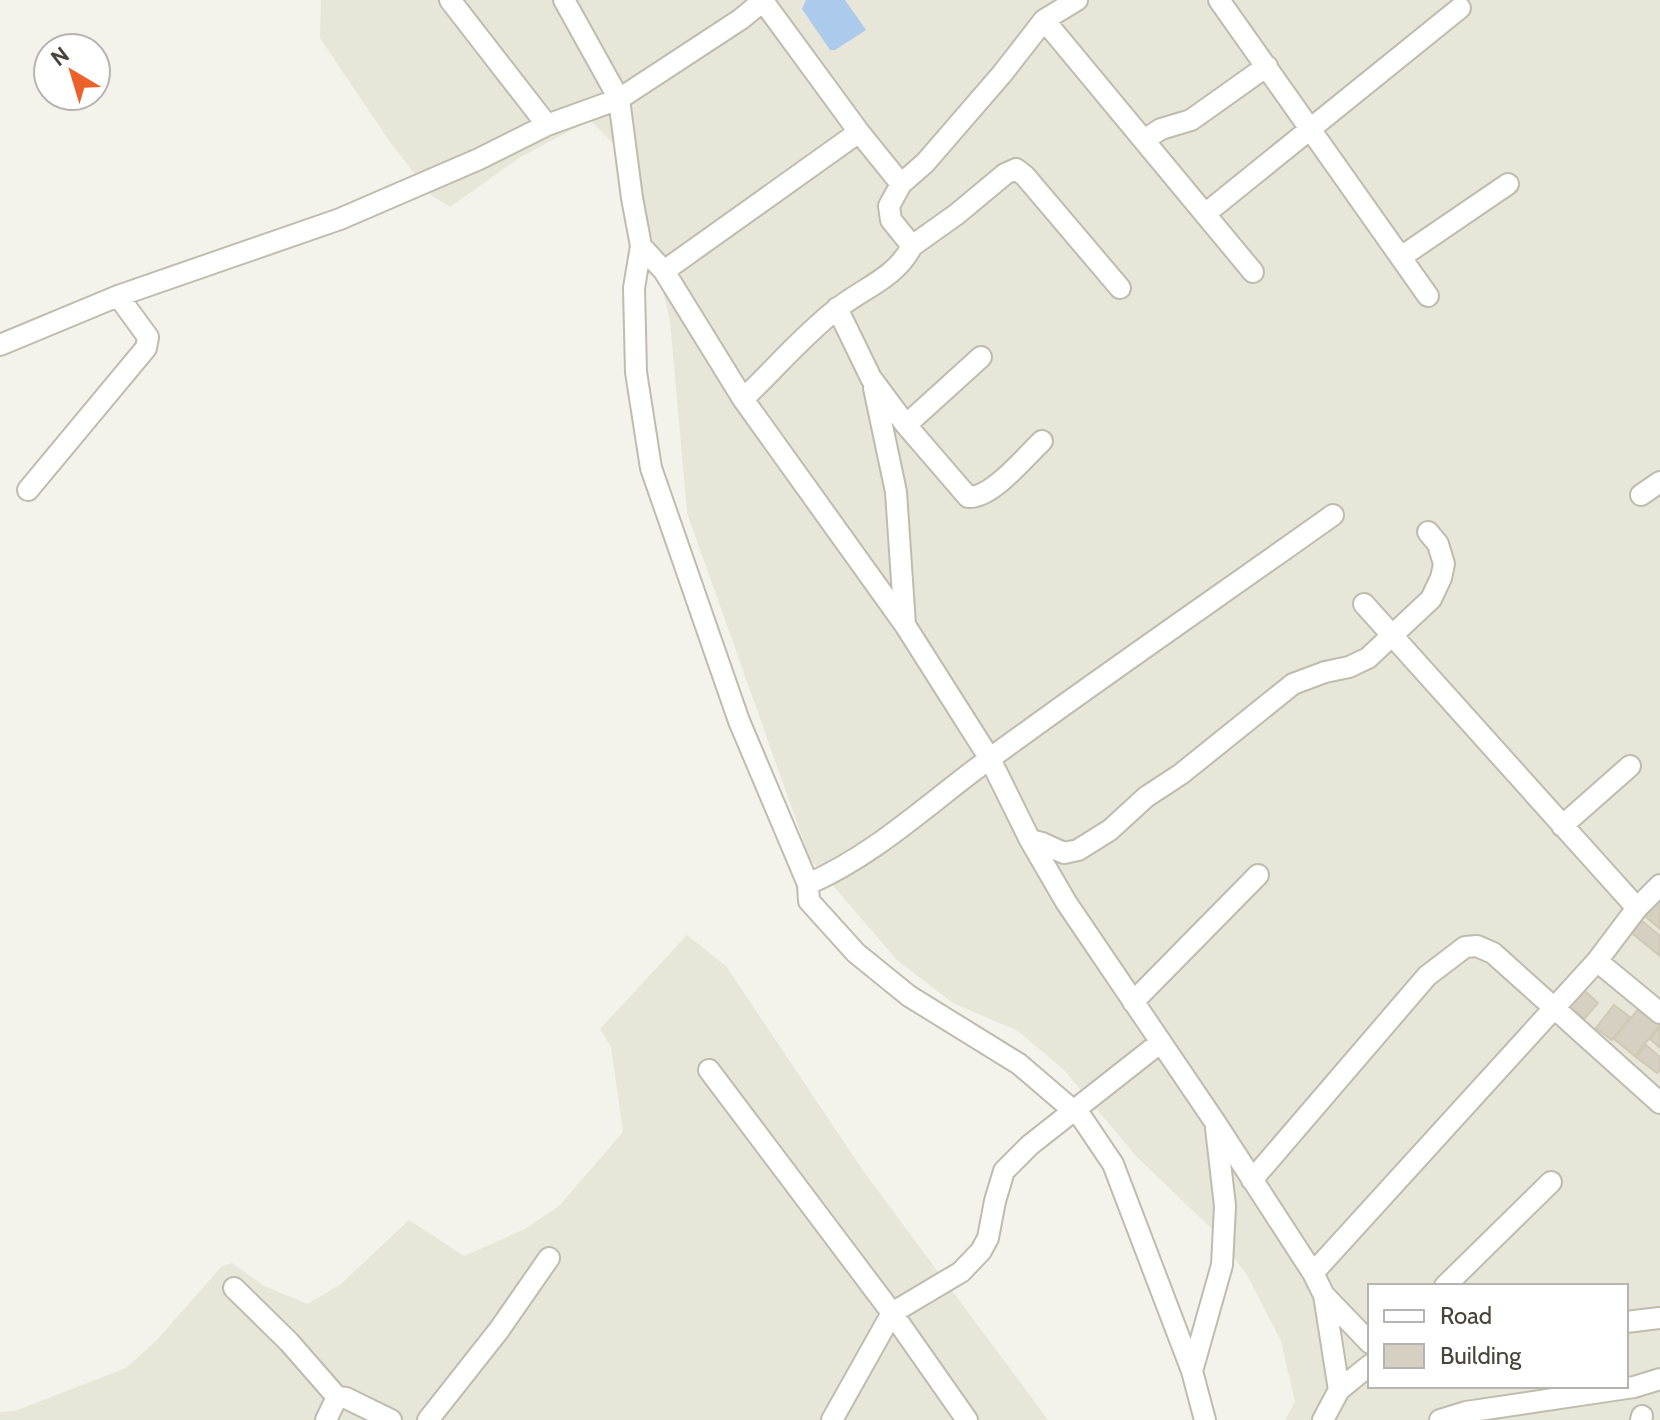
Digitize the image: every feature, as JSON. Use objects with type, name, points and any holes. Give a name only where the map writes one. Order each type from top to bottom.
[{"type":"street","points":[[450,0],[547,125]]},
{"type":"street","points":[[564,0],[619,99],[641,246],[634,288],[636,372],[651,468],[739,721],[808,884],[809,901],[856,953],[909,996],[1019,1064],[1082,1118],[1113,1164],[1192,1371],[1205,1420]]},
{"type":"street","points":[[0,345],[118,296],[340,219],[479,159],[547,125],[619,99],[741,19],[764,0],[859,132],[901,184]]},
{"type":"street","points":[[912,246],[891,220],[889,206],[901,184],[925,163],[1044,20],[1077,0]]},
{"type":"street","points":[[1219,0],[1428,296]]},
{"type":"street","points":[[1205,214],[1460,8]]},
{"type":"street","points":[[1044,20],[1253,272]]},
{"type":"street","points":[[1144,140],[1161,129],[1191,120],[1267,66]]},
{"type":"street","points":[[664,271],[859,132]]},
{"type":"street","points":[[743,399],[837,308],[893,271],[905,260],[912,246],[1005,174],[1016,169],[1120,288]]},
{"type":"street","points":[[1401,257],[1508,184]]},
{"type":"street","points":[[641,246],[664,271],[743,399],[905,625],[990,759],[1030,840],[1066,902],[1313,1273],[1324,1295],[1339,1390]]},
{"type":"street","points":[[28,490],[146,348],[148,337],[118,296]]},
{"type":"street","points":[[837,308],[871,378],[906,425],[968,497],[977,497],[988,490],[1042,441]]},
{"type":"street","points":[[906,425],[981,357]]},
{"type":"street","points":[[871,378],[896,492],[905,625]]},
{"type":"street","points":[[1641,495],[1660,482]]},
{"type":"street","points":[[808,884],[849,865],[881,843],[990,759],[1333,515]]},
{"type":"street","points":[[1030,840],[1064,853],[1078,850],[1110,830],[1146,797],[1181,774],[1293,684],[1368,658],[1431,599],[1444,564],[1438,544],[1428,532]]},
{"type":"street","points":[[1364,604],[1637,908]]},
{"type":"street","points":[[1562,826],[1630,766]]},
{"type":"street","points":[[1133,1002],[1258,875]]},
{"type":"street","points":[[1313,1273],[1597,961],[1637,908],[1660,885]]},
{"type":"street","points":[[1252,1180],[1427,976],[1465,947],[1477,946],[1493,953],[1660,1103]]},
{"type":"street","points":[[1597,961],[1660,1013]]},
{"type":"street","points":[[832,1420],[892,1313],[961,1272],[972,1262],[988,1238],[1004,1171],[1030,1145],[1161,1042]]},
{"type":"street","points":[[709,1070],[892,1313],[967,1420]]},
{"type":"street","points":[[1192,1371],[1222,1265],[1225,1206],[1215,1122]]},
{"type":"street","points":[[1447,1284],[1551,1182]]},
{"type":"street","points":[[428,1420],[490,1342],[549,1258]]},
{"type":"street","points":[[234,1288],[289,1342],[337,1397],[346,1398],[391,1420]]},
{"type":"street","points":[[1324,1295],[1360,1322]]},
{"type":"street","points":[[1628,1322],[1660,1318]]},
{"type":"street","points":[[1323,1420],[1339,1390],[1368,1367]]},
{"type":"street","points":[[1628,1388],[1660,1379]]},
{"type":"street","points":[[1440,1420],[1466,1412],[1627,1388]]},
{"type":"street","points":[[326,1420],[337,1397]]},
{"type":"shaded area","points":[[321,0],[1660,0],[1660,1420],[1285,1420],[1295,1402],[1281,1341],[1247,1275],[1214,1231],[1136,1156],[1064,1070],[1018,1031],[953,1003],[897,960],[810,859],[687,513],[670,321],[640,195],[615,145],[590,120],[519,158],[450,207],[431,195],[390,142],[320,38]]},
{"type":"shaded area","points":[[687,935],[726,966],[864,1172],[1048,1420],[0,1420],[0,1412],[15,1411],[126,1368],[156,1341],[222,1266],[232,1263],[264,1286],[308,1304],[341,1284],[409,1220],[464,1256],[525,1229],[559,1206],[623,1132],[611,1047],[600,1029]]},
{"type":"water","points":[[806,0],[845,0],[866,30],[835,50],[830,50],[802,9]]},
{"type":"building","points":[[1660,897],[1660,929],[1645,916]]},
{"type":"building","points":[[1642,921],[1660,936],[1660,956],[1632,933]]},
{"type":"building","points":[[1583,989],[1598,1003],[1584,1019],[1569,1006]]},
{"type":"building","points":[[1614,1005],[1630,1017],[1612,1040],[1596,1028]]},
{"type":"building","points":[[1640,1007],[1660,1025],[1635,1056],[1614,1039]]},
{"type":"building","points":[[1660,1027],[1660,1048],[1650,1039]]},
{"type":"building","points":[[1646,1045],[1660,1057],[1657,1073],[1636,1057]]}]
